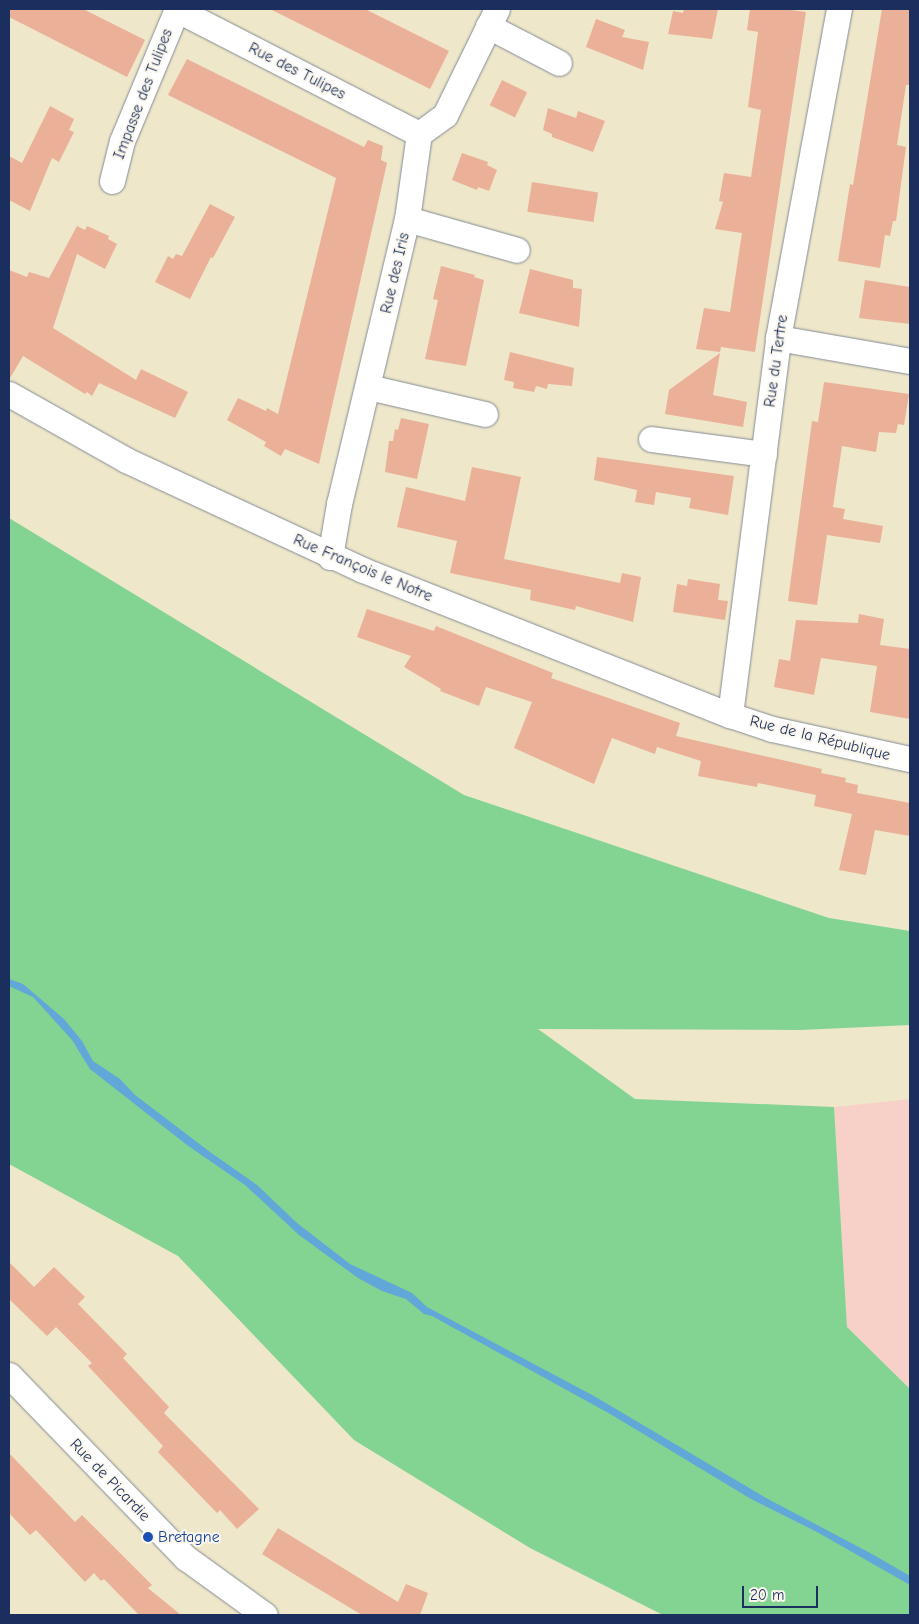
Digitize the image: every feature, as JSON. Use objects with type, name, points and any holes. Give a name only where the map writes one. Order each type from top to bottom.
[{"type":"street","name":"Rue des Tulipes","points":[[176,9],[418,134]]},
{"type":"street","name":"Impasse des Tulipes","points":[[112,180],[122,141],[176,9]]},
{"type":"street","name":"Rue du Tertre","points":[[730,715],[778,338],[839,9]]},
{"type":"street","points":[[418,134],[445,116],[492,18],[559,63]]},
{"type":"street","name":"Rue des Iris","points":[[330,557],[339,504],[407,219],[418,134]]},
{"type":"street","points":[[407,219],[517,250]]},
{"type":"street","points":[[778,338],[910,361]]},
{"type":"street","points":[[368,387],[485,414]]},
{"type":"street","name":"Rue François le Notre","points":[[9,394],[126,460],[330,557],[730,715]]},
{"type":"street","points":[[650,440],[764,454]]},
{"type":"street","name":"Rue de la République","points":[[730,715],[772,729],[910,759]]},
{"type":"street","name":"Rue de Picardie","points":[[9,1375],[186,1558],[265,1615]]},
{"type":"shaded area","points":[[910,1099],[910,1389],[847,1327],[834,1107]]},
{"type":"green space","points":[[9,518],[464,795],[829,918],[910,931],[910,1025],[800,1030],[538,1029],[635,1099],[834,1107],[847,1327],[910,1389],[910,1615],[663,1615],[530,1548],[354,1440],[178,1256],[9,1164]]},
{"type":"water","points":[[9,979],[23,984],[64,1019],[82,1041],[93,1061],[120,1079],[135,1095],[210,1152],[257,1185],[297,1223],[350,1264],[412,1293],[427,1307],[594,1396],[766,1498],[872,1554],[910,1576],[910,1585],[817,1532],[751,1499],[612,1415],[432,1316],[424,1314],[406,1299],[382,1291],[358,1278],[299,1235],[245,1185],[187,1145],[90,1069],[72,1040],[33,997],[9,986]]},
{"type":"building","points":[[9,9],[83,9],[145,40],[127,77],[9,17]]},
{"type":"building","points":[[270,9],[365,9],[449,51],[430,89]]},
{"type":"building","points":[[684,9],[718,9],[712,39],[668,34],[673,11],[683,13]]},
{"type":"building","points":[[750,9],[784,9],[806,12],[755,352],[721,347],[720,352],[696,349],[704,308],[730,312],[742,233],[715,229],[723,202],[719,201],[724,173],[751,177],[761,110],[748,107],[758,32],[747,30]]},
{"type":"building","points":[[882,9],[910,9],[910,85],[906,85],[897,145],[906,147],[896,221],[893,221],[890,236],[885,235],[880,268],[838,261],[850,184],[853,185]]},
{"type":"building","points":[[596,19],[625,30],[622,37],[649,42],[643,70],[586,47]]},
{"type":"building","points":[[187,59],[364,147],[368,140],[383,146],[381,160],[387,163],[319,464],[285,449],[281,456],[264,446],[266,442],[227,420],[238,398],[266,411],[267,408],[278,414],[336,178],[168,95]]},
{"type":"building","points":[[502,80],[527,92],[515,117],[490,105]]},
{"type":"building","points":[[50,106],[74,119],[69,130],[74,132],[59,162],[52,158],[30,211],[9,200],[9,156],[22,163]]},
{"type":"building","points":[[548,108],[576,118],[578,111],[605,121],[593,152],[552,137],[552,134],[543,130]]},
{"type":"building","points":[[462,153],[488,162],[487,165],[497,170],[489,191],[478,187],[477,190],[452,180]]},
{"type":"building","points":[[532,182],[598,192],[593,222],[527,212]]},
{"type":"building","points":[[210,204],[235,217],[213,258],[211,257],[190,299],[155,282],[168,256],[173,259],[176,254],[182,256]]},
{"type":"building","points":[[77,226],[85,230],[87,226],[109,236],[108,239],[117,244],[105,269],[77,254],[53,328],[136,380],[141,369],[188,392],[175,418],[99,383],[92,396],[87,392],[85,394],[23,356],[9,380],[9,270],[27,277],[29,272],[49,278]]},
{"type":"building","points":[[441,266],[475,275],[474,277],[484,280],[466,366],[425,359],[438,300],[433,299]]},
{"type":"building","points":[[530,269],[573,280],[573,288],[582,289],[579,327],[519,313]]},
{"type":"building","points":[[865,280],[910,287],[910,324],[859,318]]},
{"type":"building","points":[[510,352],[574,368],[572,386],[548,384],[547,389],[536,386],[534,392],[513,388],[514,382],[504,380]]},
{"type":"building","points":[[720,353],[713,395],[747,402],[743,427],[665,414],[669,390]]},
{"type":"building","points":[[824,382],[909,394],[904,425],[898,424],[896,433],[879,432],[876,452],[842,446],[833,507],[845,509],[843,519],[883,526],[880,543],[827,535],[817,605],[788,601],[812,421],[818,422]]},
{"type":"building","points":[[401,418],[429,424],[417,479],[385,472],[389,441],[393,441],[395,429],[398,430]]},
{"type":"building","points":[[597,457],[734,476],[728,515],[689,508],[691,498],[656,492],[654,505],[635,502],[637,490],[594,480]]},
{"type":"building","points":[[472,467],[521,477],[504,559],[620,583],[622,573],[641,577],[633,622],[576,606],[575,610],[530,600],[531,590],[450,573],[457,541],[397,527],[406,487],[465,501]]},
{"type":"building","points":[[688,579],[720,584],[718,600],[728,601],[725,620],[673,612],[677,584],[687,586]]},
{"type":"building","points":[[367,609],[434,631],[436,626],[553,673],[551,678],[680,723],[676,736],[822,769],[821,773],[846,778],[845,782],[858,785],[857,793],[910,803],[910,836],[875,830],[866,875],[839,870],[852,814],[814,806],[816,795],[758,783],[757,787],[698,776],[701,761],[657,747],[655,754],[612,738],[594,784],[514,748],[532,702],[486,687],[479,706],[440,691],[441,689],[404,667],[411,656],[357,637]]},
{"type":"building","points":[[859,614],[884,619],[880,645],[910,649],[910,719],[870,712],[877,666],[821,658],[814,695],[774,687],[779,659],[790,661],[796,620],[858,623]]},
{"type":"building","points":[[9,1262],[34,1287],[54,1267],[85,1297],[78,1304],[127,1354],[123,1358],[169,1407],[164,1413],[259,1509],[237,1529],[220,1510],[217,1513],[158,1452],[163,1446],[88,1366],[92,1363],[56,1327],[47,1336],[9,1299]]},
{"type":"building","points":[[9,1453],[75,1522],[82,1515],[152,1585],[148,1588],[181,1615],[139,1615],[104,1579],[101,1581],[94,1573],[85,1582],[36,1530],[30,1535],[9,1513]]},
{"type":"building","points":[[278,1528],[398,1602],[406,1584],[428,1593],[420,1615],[362,1615],[297,1576],[262,1554]]},
{"type":"place","name":"Bretagne","points":[[148,1537]]}]
